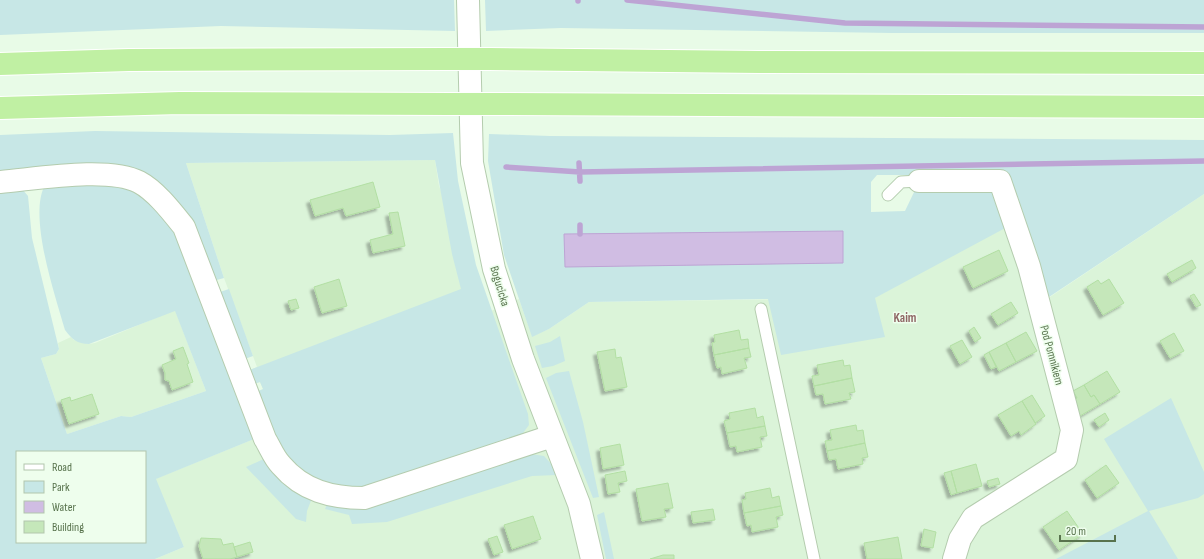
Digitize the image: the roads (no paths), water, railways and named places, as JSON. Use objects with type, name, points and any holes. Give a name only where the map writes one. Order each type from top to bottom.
[{"type":"highway","points":[[0,64],[137,60],[451,59],[760,62],[1204,63]]},
{"type":"highway","points":[[0,108],[180,103],[1204,107]]},
{"type":"street","name":"Bogucicka","points":[[468,0],[472,163],[494,269],[523,359],[579,504],[592,559]]},
{"type":"street","points":[[0,182],[84,175],[118,175],[140,182],[166,205],[184,228],[265,439],[280,465],[297,480],[315,490],[341,498],[364,498],[552,436]]},
{"type":"street","name":"Pod Pomnikiem","points":[[919,181],[1000,181],[1029,266],[1072,430],[1066,459],[974,518],[960,539],[954,559]]},
{"type":"lane","points":[[888,195],[901,182],[919,181]]},
{"type":"lane","points":[[761,309],[814,559]]},
{"type":"water","points":[[843,231],[843,263],[565,267],[564,234]]},
{"type":"waterway","points":[[627,0],[845,23],[1204,27]]},
{"type":"waterway","points":[[506,167],[580,172],[1204,161]]},
{"type":"waterway","points":[[579,163],[580,181]]},
{"type":"waterway","points":[[580,225],[580,234]]},
{"type":"district","name":"Kaim","points":[[905,317]]}]
